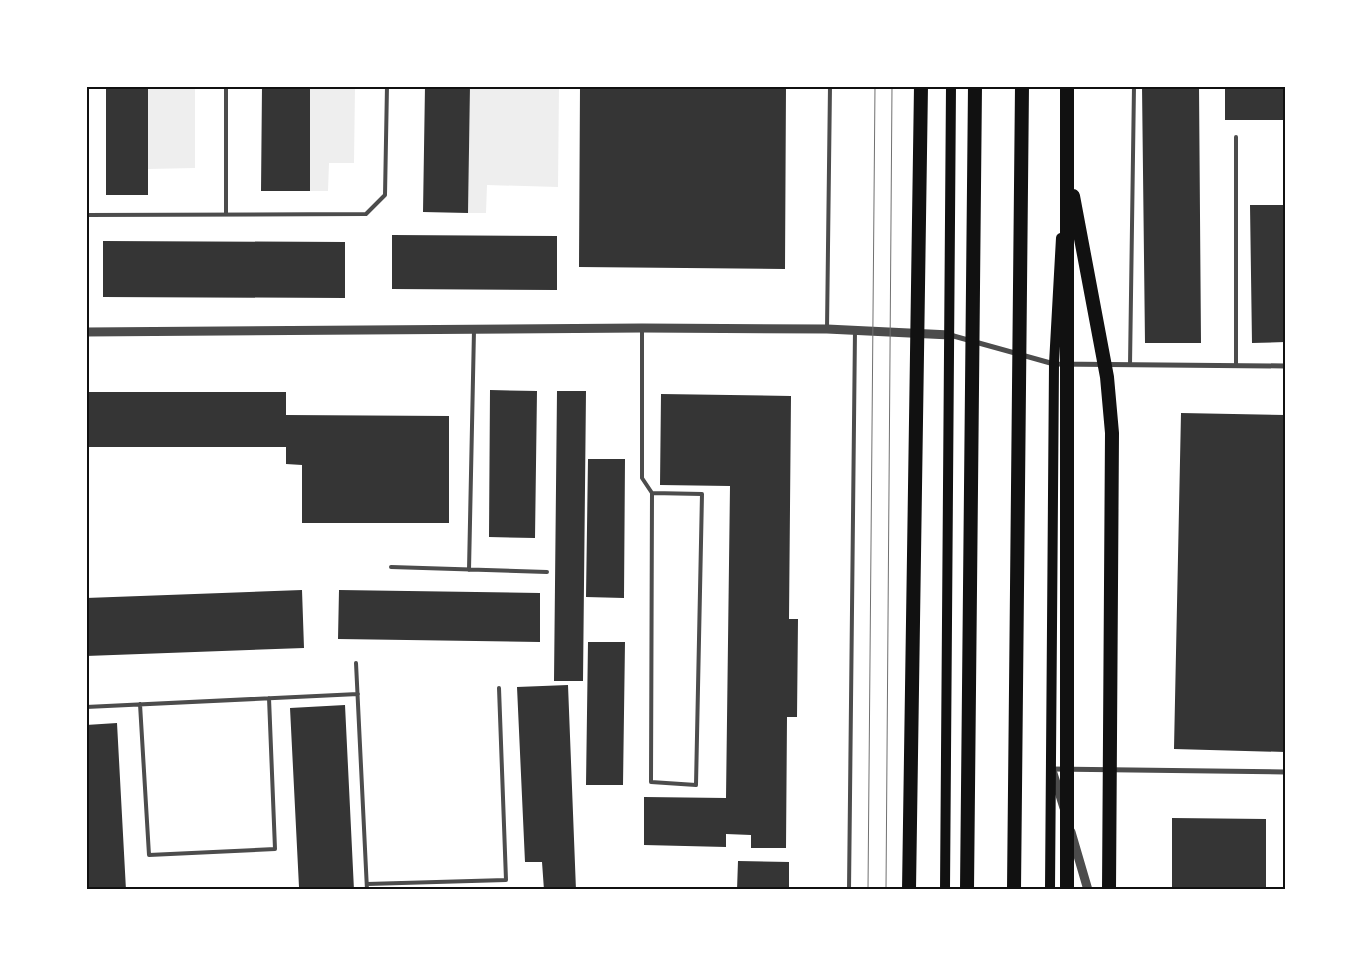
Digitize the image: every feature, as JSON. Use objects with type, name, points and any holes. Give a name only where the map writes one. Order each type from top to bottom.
[{"type":"highway","points":[[909,890],[921,86]]},
{"type":"highway","points":[[967,890],[975,86]]},
{"type":"highway","points":[[1014,890],[1022,86]]},
{"type":"highway","points":[[1068,86],[1066,164],[1068,890]]},
{"type":"highway","points":[[1066,164],[1107,377],[1112,433],[1108,890]]},
{"type":"main road","points":[[945,890],[951,86]]},
{"type":"main road","points":[[1050,890],[1054,364],[1068,86]]},
{"type":"street","points":[[86,332],[642,328],[827,329],[950,336],[1054,364],[1285,366]]},
{"type":"street","points":[[1088,890],[1052,769],[1285,772]]},
{"type":"lane","points":[[226,86],[226,214]]},
{"type":"lane","points":[[86,215],[366,214],[385,195],[387,86]]},
{"type":"lane","points":[[827,329],[830,86]]},
{"type":"lane","points":[[1130,365],[1134,86]]},
{"type":"lane","points":[[1236,137],[1236,366]]},
{"type":"lane","points":[[642,328],[642,478],[652,493],[651,782],[696,785],[702,494],[652,493]]},
{"type":"lane","points":[[469,570],[474,330]]},
{"type":"lane","points":[[849,890],[855,330]]},
{"type":"lane","points":[[391,567],[547,572]]},
{"type":"lane","points":[[356,662],[367,890]]},
{"type":"lane","points":[[367,884],[506,880],[499,688]]},
{"type":"lane","points":[[86,707],[358,694]]},
{"type":"lane","points":[[140,704],[149,855],[276,849],[268,698]]},
{"type":"shaded area","points":[[148,86],[195,86],[195,168],[148,169]]},
{"type":"shaded area","points":[[310,86],[355,86],[354,163],[329,163],[328,191],[310,191]]},
{"type":"shaded area","points":[[470,86],[559,86],[558,187],[487,185],[486,213],[468,213]]},
{"type":"building","points":[[106,86],[148,86],[148,195],[106,195]]},
{"type":"building","points":[[262,86],[310,86],[310,191],[261,191]]},
{"type":"building","points":[[425,86],[470,86],[468,213],[423,212]]},
{"type":"building","points":[[580,86],[786,86],[785,269],[579,267]]},
{"type":"building","points":[[1142,86],[1199,86],[1201,343],[1145,343]]},
{"type":"building","points":[[1225,86],[1284,86],[1285,120],[1225,120]]},
{"type":"building","points":[[1250,205],[1285,205],[1285,342],[1252,343]]},
{"type":"building","points":[[392,235],[557,236],[557,290],[392,289]]},
{"type":"building","points":[[103,241],[345,242],[345,298],[103,297]]},
{"type":"building","points":[[490,390],[537,391],[535,538],[489,537]]},
{"type":"building","points":[[557,391],[586,391],[583,681],[554,681]]},
{"type":"building","points":[[86,392],[286,392],[286,415],[449,416],[449,523],[302,523],[302,465],[286,464],[286,447],[86,447]]},
{"type":"building","points":[[661,394],[791,396],[789,619],[798,619],[797,717],[787,717],[786,848],[751,848],[751,835],[726,834],[726,847],[644,845],[644,797],[726,798],[730,486],[660,485]]},
{"type":"building","points":[[1181,413],[1285,415],[1285,752],[1174,749]]},
{"type":"building","points":[[588,459],[625,459],[624,598],[586,597]]},
{"type":"building","points":[[302,590],[304,648],[86,656],[86,598]]},
{"type":"building","points":[[339,590],[540,593],[540,642],[338,639]]},
{"type":"building","points":[[588,642],[625,642],[623,785],[586,785]]},
{"type":"building","points":[[568,685],[576,890],[544,890],[542,862],[525,862],[517,687]]},
{"type":"building","points":[[345,705],[354,890],[280,890],[280,888],[299,887],[290,708]]},
{"type":"building","points":[[117,723],[126,890],[86,890],[86,725]]},
{"type":"building","points":[[1172,818],[1266,819],[1266,890],[1172,890]]},
{"type":"building","points":[[738,861],[789,862],[789,890],[737,890]]},
{"type":"tram line","points":[[868,890],[875,86]]},
{"type":"tram line","points":[[886,890],[892,86]]}]
